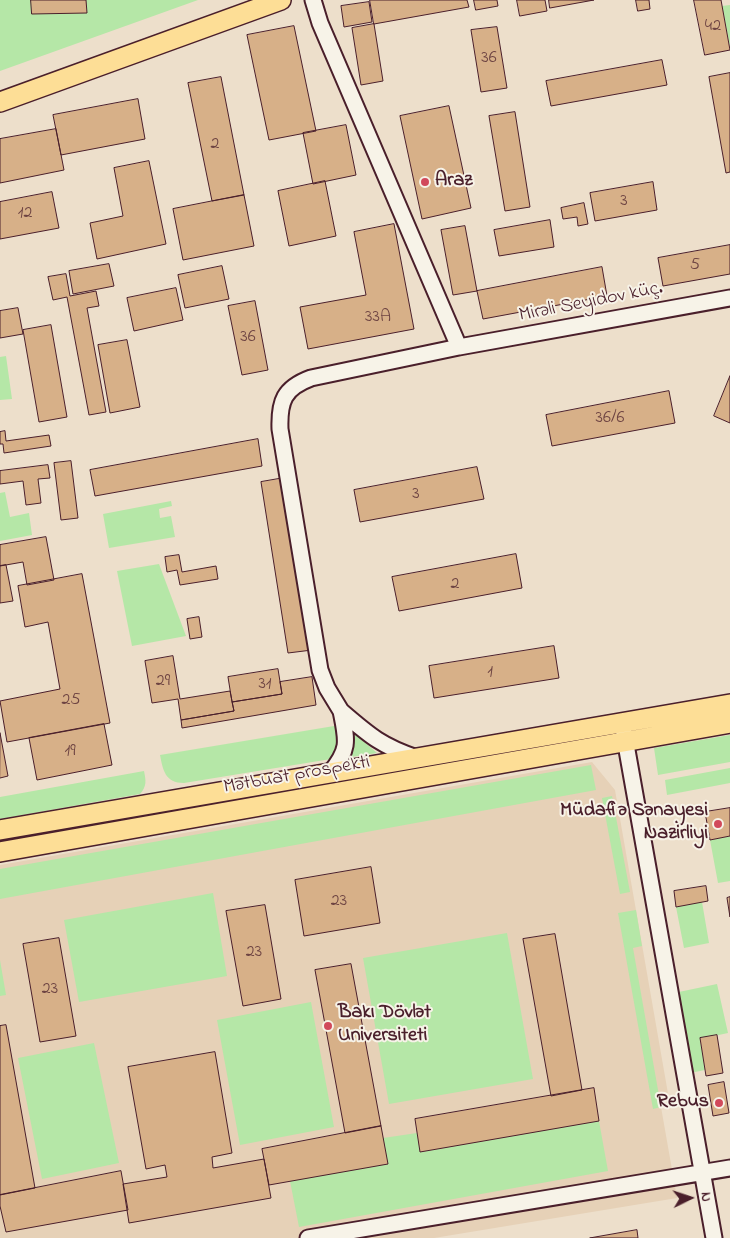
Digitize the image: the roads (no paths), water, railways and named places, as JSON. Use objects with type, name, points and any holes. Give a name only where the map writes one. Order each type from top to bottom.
[{"type":"main road","points":[[0,102],[280,0]]},
{"type":"main road","points":[[600,736],[627,749],[647,728],[730,704]]},
{"type":"main road","points":[[600,736],[622,722],[647,728],[730,723]]},
{"type":"main road","name":"Mətbuat prospekti","points":[[0,830],[417,758],[600,736]]},
{"type":"main road","name":"Mətbuat prospekti","points":[[0,852],[600,736]]},
{"type":"street","points":[[313,0],[320,23],[459,347]]},
{"type":"street","name":"Mirəli Seyidov küç.","points":[[341,711],[327,688],[320,670],[280,429],[279,414],[283,398],[292,387],[312,378],[459,347],[730,298]]},
{"type":"street","points":[[341,711],[377,741],[396,751],[417,758]]},
{"type":"street","points":[[330,773],[342,758],[345,747],[345,730],[341,711]]},
{"type":"street","points":[[622,722],[714,1238]]},
{"type":"street","points":[[308,1238],[730,1168]]},
{"type":"place","name":"Araz","points":[[425,182]]},
{"type":"place","name":"Müdafiə Sənayesi Nazirliyi","points":[[718,824]]},
{"type":"place","name":"Bakı Dövlət Universiteti","points":[[328,1026]]},
{"type":"place","name":"Rebus","points":[[719,1103]]}]
